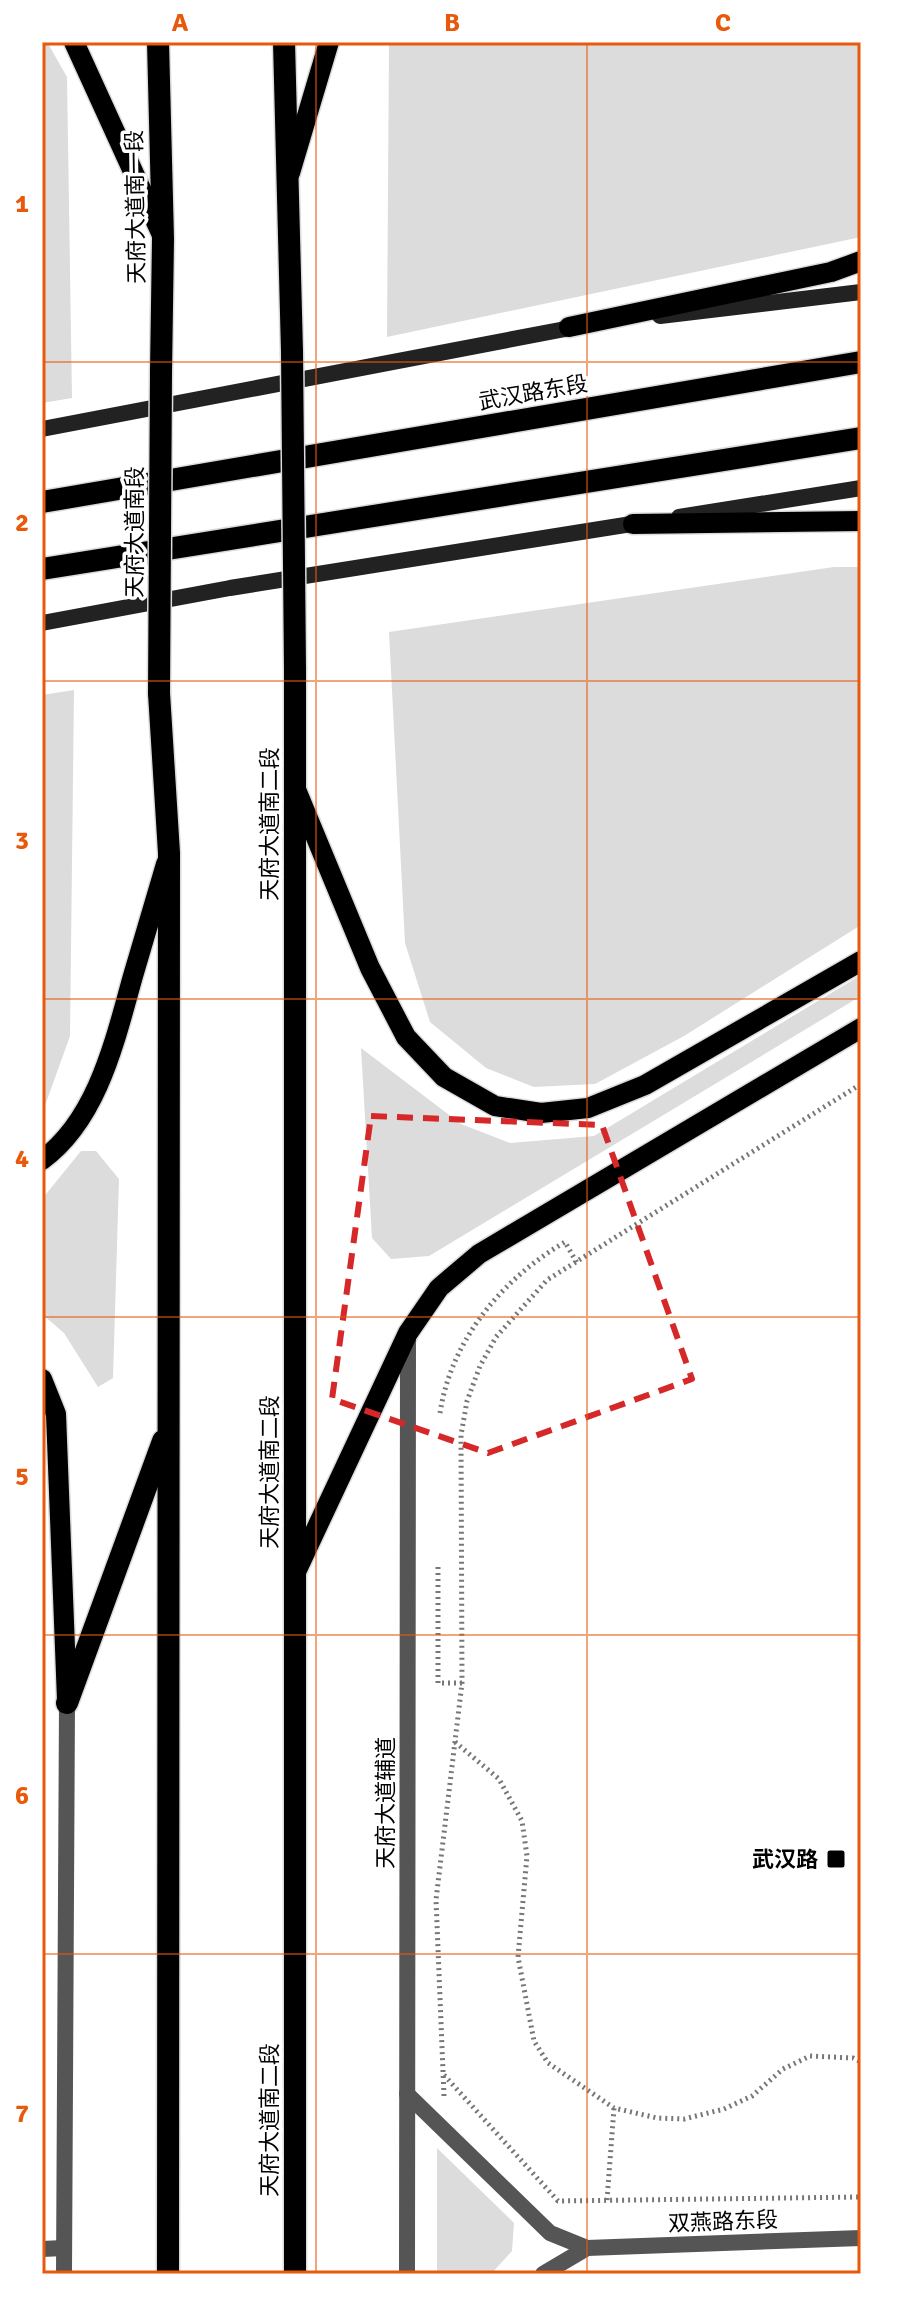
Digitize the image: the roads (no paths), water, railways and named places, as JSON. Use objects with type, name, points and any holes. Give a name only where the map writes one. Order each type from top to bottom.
[{"type":"highway","name":"天府大道南一段","points":[[158,42],[163,239],[161,372]]},
{"type":"highway","points":[[284,42],[287,181]]},
{"type":"highway","name":"天府大道南二段","points":[[287,181],[295,669],[295,2274]]},
{"type":"highway","name":"武汉路东段","points":[[42,502],[861,362]]},
{"type":"highway","name":"天府大道南段","points":[[161,372],[159,693],[169,853]]},
{"type":"highway","points":[[42,569],[861,438]]},
{"type":"highway","points":[[168,2274],[169,853]]},
{"type":"highway","points":[[67,1703],[168,1425]]},
{"type":"main road","points":[[74,42],[163,239]]},
{"type":"main road","points":[[287,181],[329,42]]},
{"type":"main road","points":[[42,429],[569,327],[831,272],[861,261]]},
{"type":"main road","points":[[569,327],[861,292]]},
{"type":"main road","points":[[42,623],[230,588],[861,488]]},
{"type":"main road","points":[[633,524],[861,521]]},
{"type":"main road","points":[[295,786],[370,968],[406,1037],[444,1077],[495,1106],[541,1113],[588,1108],[631,1091],[861,961]]},
{"type":"main road","points":[[42,1160],[59,1147],[101,1080],[169,853]]},
{"type":"main road","points":[[295,1574],[408,1333],[439,1288],[479,1254],[861,1028]]},
{"type":"main road","points":[[42,1379],[56,1414],[67,1703]]},
{"type":"street","name":"天府大道辅道","points":[[407,2274],[408,1333]]},
{"type":"street","points":[[64,2274],[67,1703]]},
{"type":"street","name":"双燕路东段","points":[[407,2094],[550,2233],[587,2248],[861,2238]]},
{"type":"street","points":[[42,2249],[64,2248]]},
{"type":"street","name":"双燕路东段","points":[[543,2274],[587,2248]]},
{"type":"place","name":"武汉路","points":[[836,1859]]}]
